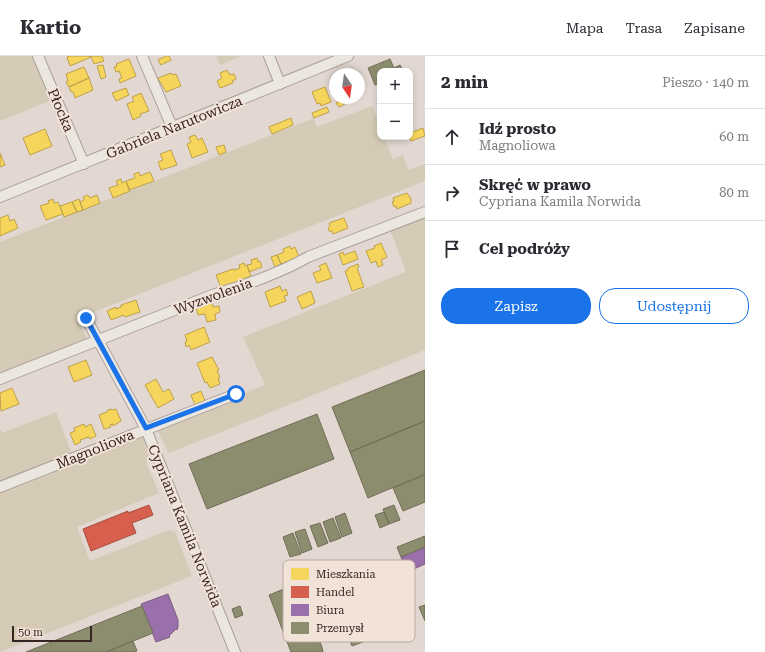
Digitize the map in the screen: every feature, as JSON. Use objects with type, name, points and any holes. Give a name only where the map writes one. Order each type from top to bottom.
[{"type":"street","name":"Płocka","points":[[38,56],[84,164]]},
{"type":"street","points":[[142,56],[172,128]]},
{"type":"street","points":[[268,56],[280,84]]},
{"type":"street","name":"Gabriela Narutowicza","points":[[0,197],[348,56]]},
{"type":"street","name":"Wyzwolenia","points":[[0,379],[215,294],[230,290],[297,264],[308,257],[425,212]]},
{"type":"street","name":"Cypriana Kamila Norwida","points":[[86,318],[146,428],[235,652]]},
{"type":"street","name":"Magnoliowa","points":[[0,487],[146,428],[236,394]]},
{"type":"shaded area","points":[[0,56],[33,56],[52,100],[0,121]]},
{"type":"shaded area","points":[[216,56],[242,56],[220,65]]},
{"type":"shaded area","points":[[372,106],[377,118],[377,140],[385,140],[393,159],[403,155],[408,170],[425,164],[425,181],[76,319],[89,341],[0,376],[0,242],[314,118],[317,127]]},
{"type":"shaded area","points":[[425,216],[425,350],[169,453],[156,428],[265,385],[243,337],[406,272],[390,229]]},
{"type":"shaded area","points":[[56,412],[72,454],[0,483],[0,429],[2,433]]},
{"type":"shaded area","points":[[141,434],[151,459],[146,462],[159,493],[77,527],[90,561],[169,530],[175,532],[192,576],[0,652],[0,491]]},
{"type":"building: Mieszkania","points":[[91,56],[102,56],[104,61],[94,64]]},
{"type":"building: Mieszkania","points":[[169,56],[171,60],[161,65],[158,60]]},
{"type":"building: Mieszkania","points":[[67,57],[91,57],[70,66]]},
{"type":"building: Mieszkania","points":[[129,59],[136,76],[120,83],[119,79],[122,78],[119,71],[116,72],[114,67],[117,66],[116,64]]},
{"type":"building: Mieszkania","points":[[103,65],[106,77],[101,79],[97,66]]},
{"type":"building: Mieszkania","points":[[84,67],[89,78],[69,87],[66,82],[68,81],[66,74]]},
{"type":"building: Mieszkania","points":[[227,70],[230,75],[234,74],[236,79],[232,81],[233,83],[220,88],[217,81],[222,78],[220,73]]},
{"type":"building: Mieszkania","points":[[171,73],[172,75],[176,74],[181,86],[166,92],[158,78]]},
{"type":"building: Mieszkania","points":[[89,78],[93,90],[75,98],[69,87]]},
{"type":"building: Mieszkania","points":[[325,87],[329,97],[329,103],[321,106],[320,103],[317,104],[312,92]]},
{"type":"building: Mieszkania","points":[[126,88],[129,95],[116,101],[112,93]]},
{"type":"building: Mieszkania","points":[[141,93],[149,111],[140,114],[141,116],[133,120],[127,104],[134,101],[132,97]]},
{"type":"building: Mieszkania","points":[[337,104],[345,104],[339,107]]},
{"type":"building: Mieszkania","points":[[327,107],[329,112],[314,118],[312,113]]},
{"type":"building: Mieszkania","points":[[291,118],[293,125],[272,134],[269,127]]},
{"type":"building: Mieszkania","points":[[423,128],[425,136],[411,141],[413,140],[413,132]]},
{"type":"building: Mieszkania","points":[[45,129],[52,146],[30,155],[23,138]]},
{"type":"building: Mieszkania","points":[[195,135],[198,140],[202,138],[208,152],[192,158],[187,144],[191,142],[189,137]]},
{"type":"building: Mieszkania","points":[[224,145],[226,152],[219,155],[216,147]]},
{"type":"building: Mieszkania","points":[[171,150],[177,165],[161,170],[158,162],[163,160],[160,154]]},
{"type":"building: Mieszkania","points":[[0,153],[5,165],[0,167]]},
{"type":"building: Mieszkania","points":[[139,172],[140,176],[150,172],[154,181],[129,190],[126,181],[135,178],[134,174]]},
{"type":"building: Mieszkania","points":[[121,179],[122,183],[126,181],[130,191],[113,198],[109,188],[118,185],[116,181]]},
{"type":"building: Mieszkania","points":[[407,193],[411,199],[411,203],[397,209],[396,206],[394,207],[392,202],[394,202],[393,198]]},
{"type":"building: Mieszkania","points":[[88,195],[90,198],[97,195],[100,203],[83,210],[80,202],[84,200],[83,197]]},
{"type":"building: Mieszkania","points":[[53,199],[54,203],[58,202],[63,214],[46,220],[40,206],[49,203],[48,201]]},
{"type":"building: Mieszkania","points":[[79,199],[83,210],[77,212],[72,202]]},
{"type":"building: Mieszkania","points":[[72,202],[77,212],[64,217],[60,206]]},
{"type":"building: Mieszkania","points":[[8,215],[10,221],[14,219],[18,228],[0,236],[0,218]]},
{"type":"building: Mieszkania","points":[[344,218],[348,228],[333,234],[332,231],[329,231],[329,223]]},
{"type":"building: Mieszkania","points":[[381,243],[387,257],[381,260],[383,265],[378,267],[376,261],[371,263],[366,251],[375,248],[374,246]]},
{"type":"building: Mieszkania","points":[[290,246],[291,249],[295,247],[299,257],[281,264],[277,255],[284,252],[283,249]]},
{"type":"building: Mieszkania","points":[[355,251],[358,259],[343,265],[339,254],[343,252],[344,255]]},
{"type":"building: Mieszkania","points":[[277,255],[281,264],[275,267],[271,257]]},
{"type":"building: Mieszkania","points":[[257,258],[262,267],[249,272],[247,265],[252,264],[251,260]]},
{"type":"building: Mieszkania","points":[[244,263],[245,266],[247,265],[251,276],[221,288],[216,275],[240,268],[239,265]]},
{"type":"building: Mieszkania","points":[[326,263],[332,278],[317,283],[313,273],[321,270],[319,266]]},
{"type":"building: Mieszkania","points":[[358,264],[359,267],[357,268],[364,287],[352,291],[345,271],[348,270],[348,268]]},
{"type":"building: Mieszkania","points":[[280,286],[282,291],[286,289],[288,295],[284,296],[286,301],[270,307],[265,292]]},
{"type":"building: Mieszkania","points":[[311,291],[315,303],[302,309],[297,297]]},
{"type":"building: Mieszkania","points":[[136,300],[140,312],[125,317],[124,315],[111,320],[107,311],[116,307],[116,309],[121,307],[121,305]]},
{"type":"building: Mieszkania","points":[[212,302],[213,307],[219,306],[220,312],[215,314],[216,320],[207,322],[205,314],[198,315],[196,307]]},
{"type":"building: Mieszkania","points":[[204,327],[210,342],[191,350],[189,345],[186,347],[185,342],[187,341],[185,335]]},
{"type":"building: Mieszkania","points":[[212,357],[219,370],[217,371],[220,377],[218,378],[220,384],[210,388],[207,382],[205,383],[197,363]]},
{"type":"building: Mieszkania","points":[[86,360],[92,375],[74,382],[68,367]]},
{"type":"building: Mieszkania","points":[[156,379],[163,392],[169,389],[174,399],[158,408],[145,385]]},
{"type":"building: Mieszkania","points":[[12,388],[19,404],[1,411],[0,393]]},
{"type":"building: Mieszkania","points":[[201,391],[205,401],[195,405],[191,395]]},
{"type":"building: Mieszkania","points":[[111,409],[116,409],[121,421],[104,429],[99,415]]},
{"type":"building: Mieszkania","points":[[84,424],[85,427],[91,424],[96,436],[90,439],[89,437],[80,440],[81,442],[75,445],[70,433],[75,431],[74,428]]},
{"type":"building: Handel","points":[[149,505],[153,515],[132,523],[136,533],[91,551],[83,529],[128,511],[128,513]]},
{"type":"building: Biura","points":[[425,547],[425,564],[415,568],[415,560],[402,560],[401,557]]},
{"type":"building: Biura","points":[[168,594],[178,620],[178,627],[177,630],[176,629],[169,636],[170,637],[156,642],[141,604]]},
{"type":"building: Przemysł","points":[[390,59],[394,68],[377,68],[377,84],[375,85],[368,68]]},
{"type":"building: Przemysł","points":[[400,65],[402,68],[394,68]]},
{"type":"building: Przemysł","points":[[425,370],[425,421],[350,452],[332,407]]},
{"type":"building: Przemysł","points":[[317,414],[334,459],[207,509],[189,464]]},
{"type":"building: Przemysł","points":[[425,421],[425,474],[368,498],[350,452]]},
{"type":"building: Przemysł","points":[[425,475],[425,502],[403,511],[393,488]]},
{"type":"building: Przemysł","points":[[394,505],[400,520],[389,524],[383,509]]},
{"type":"building: Przemysł","points":[[384,512],[389,524],[380,528],[375,515]]},
{"type":"building: Przemysł","points":[[345,513],[352,533],[342,537],[335,517]]},
{"type":"building: Przemysł","points":[[333,518],[341,538],[330,542],[323,522]]},
{"type":"building: Przemysł","points":[[320,523],[328,543],[318,547],[310,526]]},
{"type":"building: Przemysł","points":[[305,529],[312,549],[302,553],[295,532]]},
{"type":"building: Przemysł","points":[[293,533],[301,554],[290,557],[283,537]]},
{"type":"building: Przemysł","points":[[425,536],[425,547],[401,557],[397,547]]},
{"type":"building: Przemysł","points":[[283,589],[283,631],[269,595]]},
{"type":"building: Przemysł","points":[[425,605],[425,621],[419,607]]},
{"type":"building: Przemysł","points":[[142,606],[153,633],[106,652],[26,652]]},
{"type":"building: Przemysł","points":[[240,606],[243,615],[235,618],[232,609]]},
{"type":"building: Przemysł","points":[[133,641],[137,651],[106,652]]},
{"type":"building: Przemysł","points":[[287,642],[320,642],[323,652],[291,652]]},
{"type":"building: Przemysł","points":[[350,642],[363,642],[352,646]]},
{"type":"route","points":[[86,318],[146,428],[236,394]]}]
